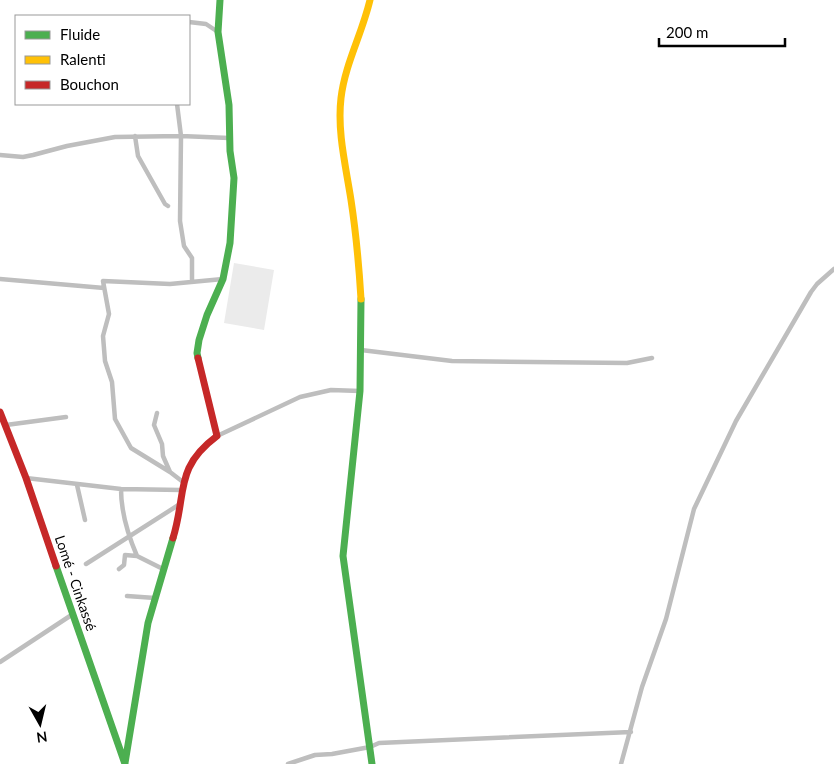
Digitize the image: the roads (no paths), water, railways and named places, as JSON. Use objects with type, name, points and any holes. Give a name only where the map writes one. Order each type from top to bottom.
[{"type":"main road","points":[[125,763],[148,622],[182,504],[182,486],[190,462],[202,447],[217,436],[197,353],[204,324],[223,279],[230,243],[234,178],[229,138],[229,105],[218,32],[220,0]]},
{"type":"main road","points":[[370,0],[365,22],[348,63],[341,97],[340,122],[356,235],[362,306],[360,391],[343,556],[372,764]]},
{"type":"main road","name":"Lomé - Cinkassé","points":[[0,412],[26,478],[125,763]]},
{"type":"street","points":[[190,22],[206,24],[218,32]]},
{"type":"street","points":[[177,105],[181,136],[180,221],[184,246],[192,258],[192,282]]},
{"type":"street","points":[[135,136],[138,156],[165,204],[168,206]]},
{"type":"street","points":[[0,155],[28,156],[75,144],[115,137],[181,136],[229,138]]},
{"type":"street","points":[[621,764],[642,687],[666,618],[694,509],[740,412],[816,284],[834,269]]},
{"type":"street","points":[[0,279],[104,288]]},
{"type":"street","points":[[170,472],[131,448],[115,419],[112,382],[105,361],[103,336],[108,314],[103,281],[170,284],[223,279]]},
{"type":"street","points":[[361,350],[452,361],[626,363],[652,358]]},
{"type":"street","points":[[217,436],[300,397],[331,390],[360,391]]},
{"type":"street","points":[[157,413],[154,425],[162,444],[163,456],[170,472],[182,486]]},
{"type":"street","points":[[5,425],[66,417]]},
{"type":"street","points":[[26,478],[121,490],[182,486]]},
{"type":"street","points":[[77,484],[85,520]]},
{"type":"street","points":[[121,490],[121,501],[128,537],[137,556]]},
{"type":"street","points":[[86,564],[182,504]]},
{"type":"street","points":[[119,569],[124,565],[125,555],[137,556],[163,569]]},
{"type":"street","points":[[127,596],[155,598]]},
{"type":"street","points":[[0,662],[73,614]]},
{"type":"street","points":[[288,764],[314,755],[332,754],[370,747],[379,743],[631,732]]}]
